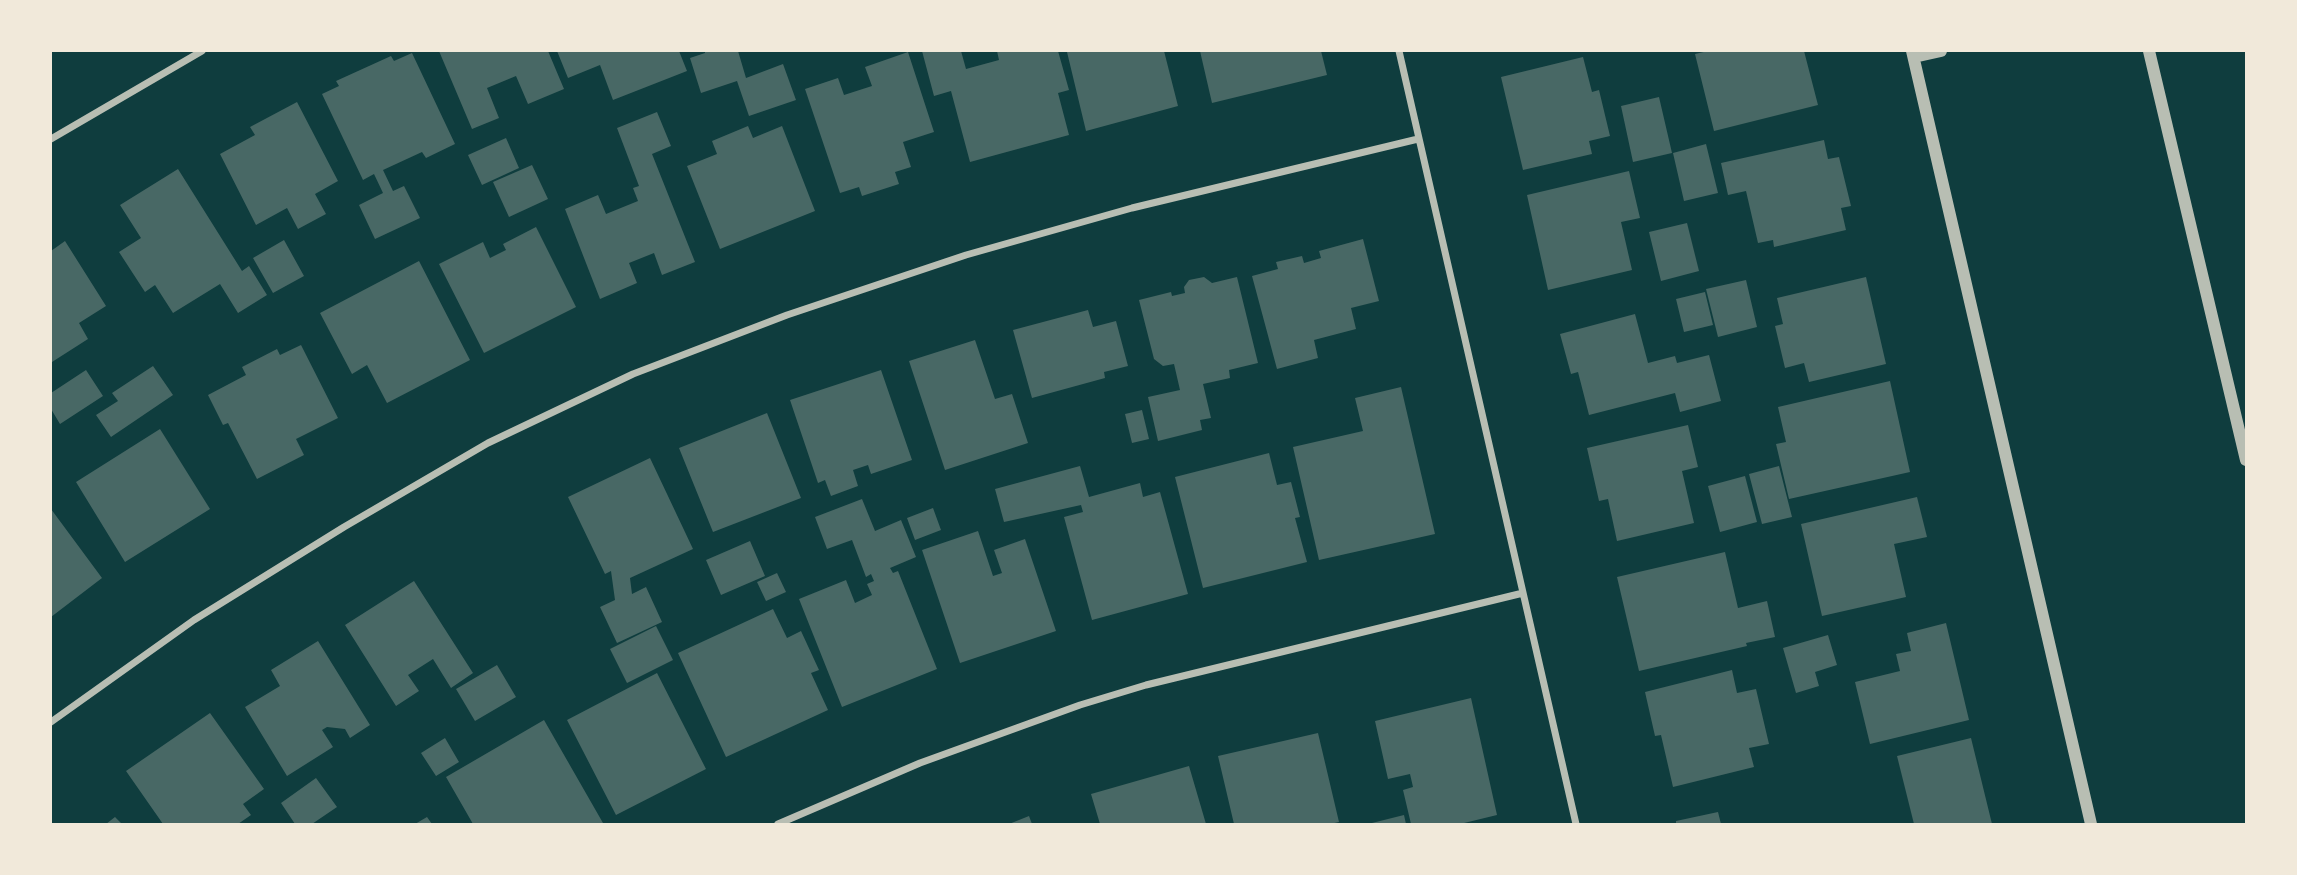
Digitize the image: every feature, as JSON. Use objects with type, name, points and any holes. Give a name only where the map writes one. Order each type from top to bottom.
[{"type":"street","points":[[51,139],[202,51]]},
{"type":"street","points":[[1399,51],[1576,824]]},
{"type":"street","points":[[1941,51],[1913,54],[2091,824]]},
{"type":"street","points":[[2149,51],[2246,460]]},
{"type":"street","points":[[51,722],[194,620],[344,527],[488,443],[633,374],[787,315],[966,255],[1132,208],[1418,139]]},
{"type":"street","points":[[778,824],[920,763],[1080,705],[1146,685],[1522,593]]},
{"type":"building","points":[[439,51],[548,51],[564,89],[528,104],[516,76],[487,88],[499,118],[472,129]]},
{"type":"building","points":[[557,51],[679,51],[687,71],[613,100],[600,65],[568,78]]},
{"type":"building","points":[[705,51],[738,51],[746,78],[783,64],[796,100],[749,116],[737,81],[701,93],[690,58]]},
{"type":"building","points":[[922,51],[961,51],[966,69],[999,60],[997,51],[1058,51],[1069,90],[1058,93],[1069,135],[970,162],[951,91],[934,96]]},
{"type":"building","points":[[1164,51],[1178,106],[1086,131],[1067,52]]},
{"type":"building","points":[[1200,51],[1321,51],[1327,75],[1212,103]]},
{"type":"building","points":[[1708,51],[1804,51],[1818,105],[1714,131],[1695,54]]},
{"type":"building","points":[[908,52],[934,132],[903,142],[911,167],[895,172],[899,184],[862,196],[859,187],[840,193],[805,89],[838,78],[844,95],[872,86],[865,67]]},
{"type":"building","points":[[412,53],[455,144],[426,158],[422,152],[383,170],[393,191],[404,186],[420,218],[375,239],[359,205],[383,193],[374,174],[363,180],[322,94],[339,86],[336,81],[391,56],[394,61]]},
{"type":"building","points":[[1583,57],[1592,92],[1599,90],[1610,136],[1589,141],[1592,154],[1523,170],[1501,77]]},
{"type":"building","points":[[1659,97],[1672,153],[1633,162],[1621,106]]},
{"type":"building","points":[[297,102],[338,181],[315,194],[326,214],[298,229],[287,208],[256,225],[220,154],[255,135],[250,127]]},
{"type":"building","points":[[657,112],[671,146],[652,154],[695,262],[662,275],[654,253],[629,263],[637,283],[600,299],[565,209],[598,195],[606,214],[638,201],[633,188],[639,186],[617,128]]},
{"type":"building","points":[[748,126],[753,138],[782,126],[815,211],[720,249],[687,166],[717,154],[712,141]]},
{"type":"building","points":[[506,138],[519,168],[482,185],[468,155]]},
{"type":"building","points":[[1824,140],[1828,159],[1839,157],[1851,206],[1841,208],[1846,230],[1774,247],[1773,240],[1758,243],[1746,191],[1728,195],[1721,163]]},
{"type":"building","points":[[1706,144],[1718,193],[1684,201],[1673,153]]},
{"type":"building","points":[[532,165],[548,199],[509,217],[493,182]]},
{"type":"building","points":[[178,169],[242,271],[249,266],[267,295],[238,313],[220,284],[173,313],[155,285],[145,292],[119,252],[141,238],[120,205]]},
{"type":"building","points":[[1629,171],[1640,218],[1621,222],[1632,270],[1548,290],[1527,195]]},
{"type":"building","points":[[1687,223],[1699,271],[1661,281],[1649,232]]},
{"type":"building","points":[[536,227],[576,307],[484,353],[439,264],[483,242],[490,258],[506,250],[503,244]]},
{"type":"building","points":[[1363,239],[1379,301],[1351,308],[1356,329],[1314,340],[1318,358],[1277,369],[1252,276],[1278,269],[1276,262],[1302,256],[1304,263],[1321,258],[1319,251]]},
{"type":"building","points":[[284,240],[304,276],[273,293],[253,258]]},
{"type":"building","points":[[65,241],[106,306],[79,323],[88,339],[52,362],[51,251]]},
{"type":"building","points":[[419,261],[470,360],[387,403],[367,365],[352,374],[320,313]]},
{"type":"building","points":[[1204,277],[1212,283],[1237,277],[1258,363],[1229,370],[1230,378],[1203,384],[1211,418],[1200,420],[1202,430],[1158,441],[1148,397],[1180,390],[1174,364],[1163,366],[1154,359],[1139,300],[1171,292],[1172,296],[1185,293],[1184,287],[1189,280]]},
{"type":"building","points":[[1866,277],[1886,364],[1809,382],[1804,363],[1785,368],[1775,326],[1783,324],[1777,298]]},
{"type":"building","points":[[1746,280],[1757,327],[1718,337],[1706,289]]},
{"type":"building","points":[[1705,292],[1713,325],[1684,332],[1676,299]]},
{"type":"building","points":[[1088,310],[1093,327],[1116,321],[1128,366],[1104,372],[1105,378],[1032,398],[1013,330]]},
{"type":"building","points":[[1635,314],[1648,363],[1675,356],[1677,363],[1709,355],[1721,401],[1680,412],[1675,393],[1589,415],[1578,372],[1571,374],[1560,334]]},
{"type":"building","points":[[975,340],[995,399],[1012,394],[1028,443],[945,470],[909,361]]},
{"type":"building","points":[[301,345],[338,418],[296,439],[304,455],[257,479],[228,423],[223,425],[208,395],[246,375],[242,367],[277,349],[280,355]]},
{"type":"building","points":[[153,366],[173,395],[111,437],[96,415],[118,401],[112,393]]},
{"type":"building","points":[[86,370],[103,396],[60,424],[51,409],[51,393]]},
{"type":"building","points":[[881,370],[912,460],[871,474],[868,465],[853,470],[858,486],[831,496],[825,480],[818,483],[790,400]]},
{"type":"building","points":[[1890,381],[1910,472],[1789,499],[1776,444],[1786,442],[1778,407]]},
{"type":"building","points":[[1401,387],[1435,534],[1319,560],[1293,447],[1363,431],[1355,398]]},
{"type":"building","points":[[1142,410],[1149,439],[1132,443],[1125,414]]},
{"type":"building","points":[[767,413],[801,498],[713,532],[679,448]]},
{"type":"building","points":[[1688,425],[1698,467],[1682,471],[1694,523],[1617,541],[1608,499],[1599,501],[1587,448]]},
{"type":"building","points":[[160,429],[210,509],[125,562],[76,482]]},
{"type":"building","points":[[1269,453],[1277,485],[1291,482],[1300,517],[1295,518],[1307,562],[1203,588],[1175,477]]},
{"type":"building","points":[[650,458],[693,549],[630,578],[632,594],[646,587],[662,622],[617,643],[600,607],[615,600],[611,571],[605,574],[568,497]]},
{"type":"building","points":[[1080,466],[1089,497],[1140,483],[1143,497],[1160,492],[1188,594],[1092,620],[1064,517],[1083,512],[1081,505],[1004,522],[995,489]]},
{"type":"building","points":[[1779,466],[1792,517],[1762,524],[1749,474]]},
{"type":"building","points":[[1745,476],[1757,522],[1720,532],[1708,486]]},
{"type":"building","points":[[1917,497],[1927,537],[1894,544],[1906,597],[1822,616],[1801,524]]},
{"type":"building","points":[[862,499],[875,531],[901,520],[916,557],[890,568],[893,573],[898,571],[937,669],[842,707],[799,599],[846,580],[855,603],[872,595],[867,584],[874,581],[871,574],[866,577],[852,540],[827,549],[815,517]]},
{"type":"building","points":[[933,508],[941,530],[915,540],[907,518]]},
{"type":"building","points":[[51,509],[102,578],[51,617]]},
{"type":"building","points":[[978,531],[993,576],[1002,573],[994,550],[1025,539],[1056,631],[960,663],[922,550]]},
{"type":"building","points":[[750,541],[765,576],[721,595],[706,560]]},
{"type":"building","points":[[1725,552],[1738,608],[1767,601],[1775,637],[1639,671],[1617,577]]},
{"type":"building","points":[[777,573],[786,592],[766,601],[757,582]]},
{"type":"building","points":[[414,581],[473,673],[451,688],[433,659],[408,675],[419,691],[396,706],[345,625]]},
{"type":"building","points":[[773,609],[787,638],[801,631],[819,670],[811,673],[828,710],[726,757],[678,653]]},
{"type":"building","points":[[1946,623],[1969,720],[1870,744],[1855,682],[1900,671],[1896,654],[1911,651],[1907,633]]},
{"type":"building","points":[[656,626],[673,660],[627,683],[610,649]]},
{"type":"building","points":[[1828,635],[1837,665],[1815,672],[1819,686],[1796,693],[1783,648]]},
{"type":"building","points":[[318,641],[370,725],[350,738],[345,729],[327,727],[322,730],[333,747],[287,776],[245,707],[280,686],[271,670]]},
{"type":"building","points":[[497,665],[516,697],[475,721],[456,689]]},
{"type":"building","points":[[1732,670],[1737,693],[1756,689],[1769,744],[1749,748],[1754,767],[1673,787],[1661,735],[1655,736],[1645,692]]},
{"type":"building","points":[[657,673],[706,769],[616,815],[567,720]]},
{"type":"building","points":[[1471,698],[1497,815],[1460,824],[1411,824],[1403,790],[1413,787],[1410,774],[1388,779],[1375,721]]},
{"type":"building","points":[[210,713],[264,789],[243,804],[251,815],[238,824],[163,824],[126,771]]},
{"type":"building","points":[[544,720],[603,823],[473,824],[446,777]]},
{"type":"building","points":[[1318,733],[1339,822],[1234,824],[1218,756]]},
{"type":"building","points":[[445,738],[459,762],[436,776],[421,753]]},
{"type":"building","points":[[1971,738],[1992,824],[1914,824],[1897,756]]},
{"type":"building","points":[[1189,766],[1206,824],[1100,824],[1091,794]]},
{"type":"building","points":[[316,778],[337,807],[312,824],[295,824],[281,803]]},
{"type":"building","points":[[1718,812],[1721,824],[1676,824],[1676,821]]},
{"type":"building","points":[[1404,815],[1406,824],[1372,824],[1372,823]]},
{"type":"building","points":[[1029,816],[1032,824],[1009,824]]},
{"type":"building","points":[[115,817],[122,824],[106,824]]},
{"type":"building","points":[[427,817],[432,824],[415,824]]}]
